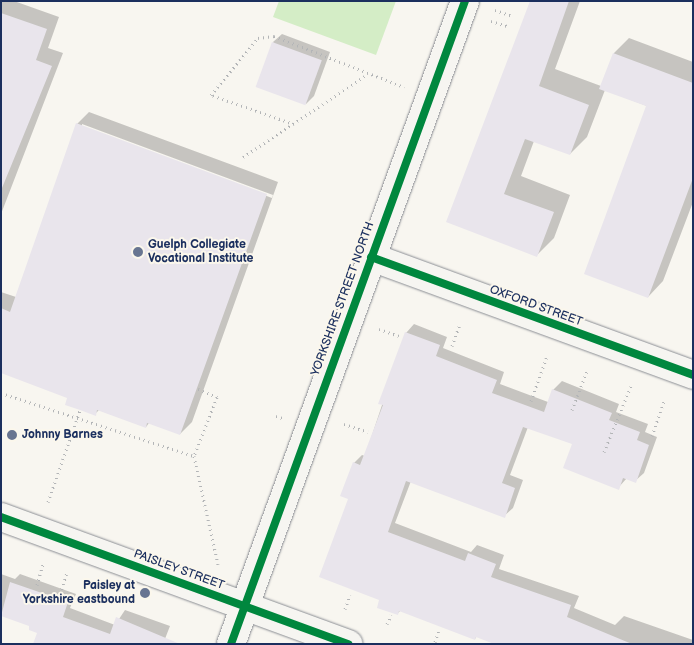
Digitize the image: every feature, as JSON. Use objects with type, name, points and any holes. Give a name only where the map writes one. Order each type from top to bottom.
[{"type":"street","name":"YORKSHIRE STREET NORTH","points":[[231,644],[465,1]]},
{"type":"street","name":"OXFORD STREET","points":[[372,257],[693,375]]},
{"type":"street","name":"PAISLEY STREET","points":[[1,517],[348,644]]},
{"type":"path","points":[[496,10],[512,16]]},
{"type":"path","points":[[491,21],[507,26]]},
{"type":"path","points":[[294,124],[211,95],[258,38],[274,36],[430,97]]},
{"type":"path","points":[[244,157],[369,73]]},
{"type":"path","points":[[452,346],[460,324]]},
{"type":"path","points":[[379,329],[399,336]]},
{"type":"path","points":[[530,401],[547,356]]},
{"type":"path","points":[[572,410],[587,371]]},
{"type":"path","points":[[604,452],[631,386]]},
{"type":"path","points":[[198,389],[217,397],[194,456],[218,564]]},
{"type":"path","points":[[1,393],[194,456]]},
{"type":"path","points":[[652,436],[665,399]]},
{"type":"path","points":[[48,502],[80,410]]},
{"type":"path","points":[[344,424],[368,432]]},
{"type":"path","points":[[37,585],[43,564]]},
{"type":"path","points":[[60,594],[67,573]]},
{"type":"path","points":[[345,609],[350,595]]},
{"type":"path","points":[[387,624],[391,615]]},
{"type":"path","points":[[435,642],[439,630]]},
{"type":"green space","points":[[279,1],[396,1],[376,55],[273,17]]},
{"type":"building","points":[[530,1],[569,1],[539,86],[589,105],[570,155],[525,139],[504,194],[554,212],[537,257],[446,222]]},
{"type":"building","points":[[1,13],[47,29],[36,60],[52,66],[2,188]]},
{"type":"building","points":[[272,42],[322,60],[305,105],[256,87]]},
{"type":"building","points":[[613,53],[693,83],[693,178],[648,298],[584,274],[646,106],[599,89]]},
{"type":"building","name":"Guelph Collegiate Vocational Institute","points":[[76,123],[267,194],[180,435],[147,423],[146,428],[97,410],[96,416],[65,405],[67,398],[1,373],[1,308],[10,312]]},
{"type":"building","points":[[405,332],[440,345],[436,356],[497,380],[492,393],[544,412],[552,389],[612,413],[609,420],[640,432],[637,440],[649,445],[636,483],[623,478],[619,490],[563,468],[572,444],[523,427],[502,483],[515,488],[505,518],[406,481],[388,532],[465,561],[468,553],[496,564],[491,577],[571,605],[567,617],[632,644],[494,644],[476,637],[475,640],[399,611],[398,615],[377,608],[379,600],[319,577],[348,499],[340,496],[353,462],[360,465],[383,405],[378,404]]},
{"type":"building","points":[[10,582],[68,602],[63,617],[110,634],[116,617],[180,644],[33,644],[37,633],[29,630],[29,626],[1,616]]},
{"type":"cycle path","points":[[231,644],[465,1]]},
{"type":"cycle path","points":[[371,257],[693,375]]},
{"type":"cycle path","points":[[1,517],[348,644]]},
{"type":"place","name":"Guelph Collegiate Vocational Institute","points":[[138,252]]},
{"type":"place","name":"Johnny Barnes","points":[[12,435]]},
{"type":"place","name":"Paisley at Yorkshire eastbound","points":[[145,593]]}]
